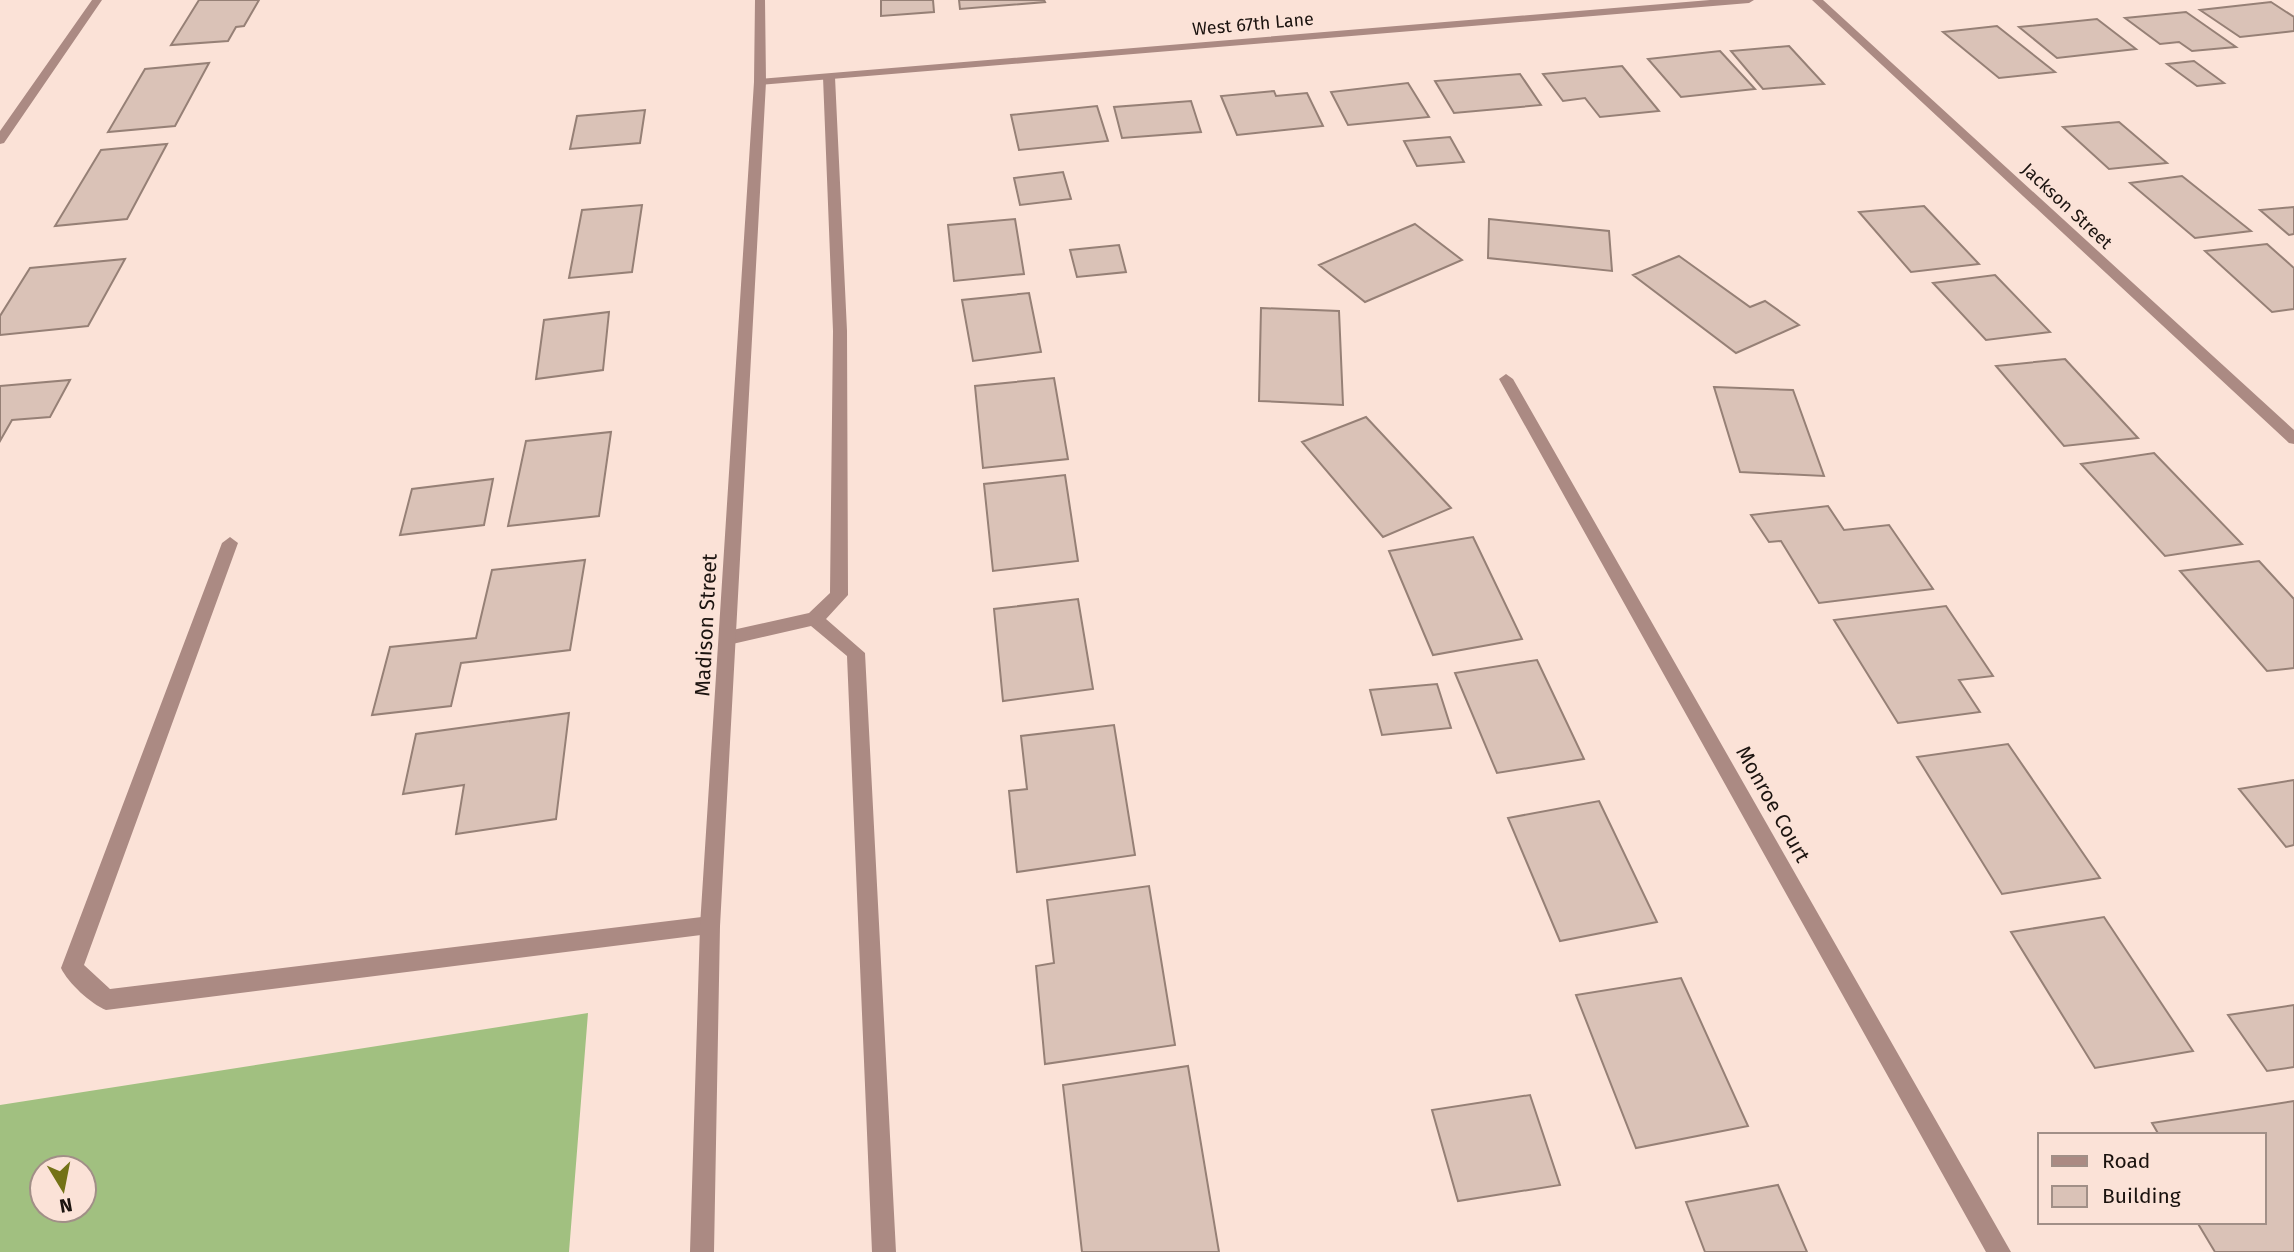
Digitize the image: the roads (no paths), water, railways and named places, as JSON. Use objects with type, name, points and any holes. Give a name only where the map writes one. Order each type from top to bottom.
[{"type":"street","points":[[0,140],[96,0]]},
{"type":"street","name":"Madison Street","points":[[702,1252],[710,926],[760,82],[760,0]]},
{"type":"street","name":"West 67th Lane","points":[[760,82],[1749,0]]},
{"type":"street","name":"Jackson Street","points":[[1817,0],[2294,439]]},
{"type":"street","points":[[728,638],[814,619],[839,595],[840,331],[829,77]]},
{"type":"street","name":"Monroe Court","points":[[1506,379],[1999,1252]]},
{"type":"street","points":[[230,543],[72,968],[106,1000],[710,926]]},
{"type":"street","points":[[814,619],[856,653],[884,1252]]}]
